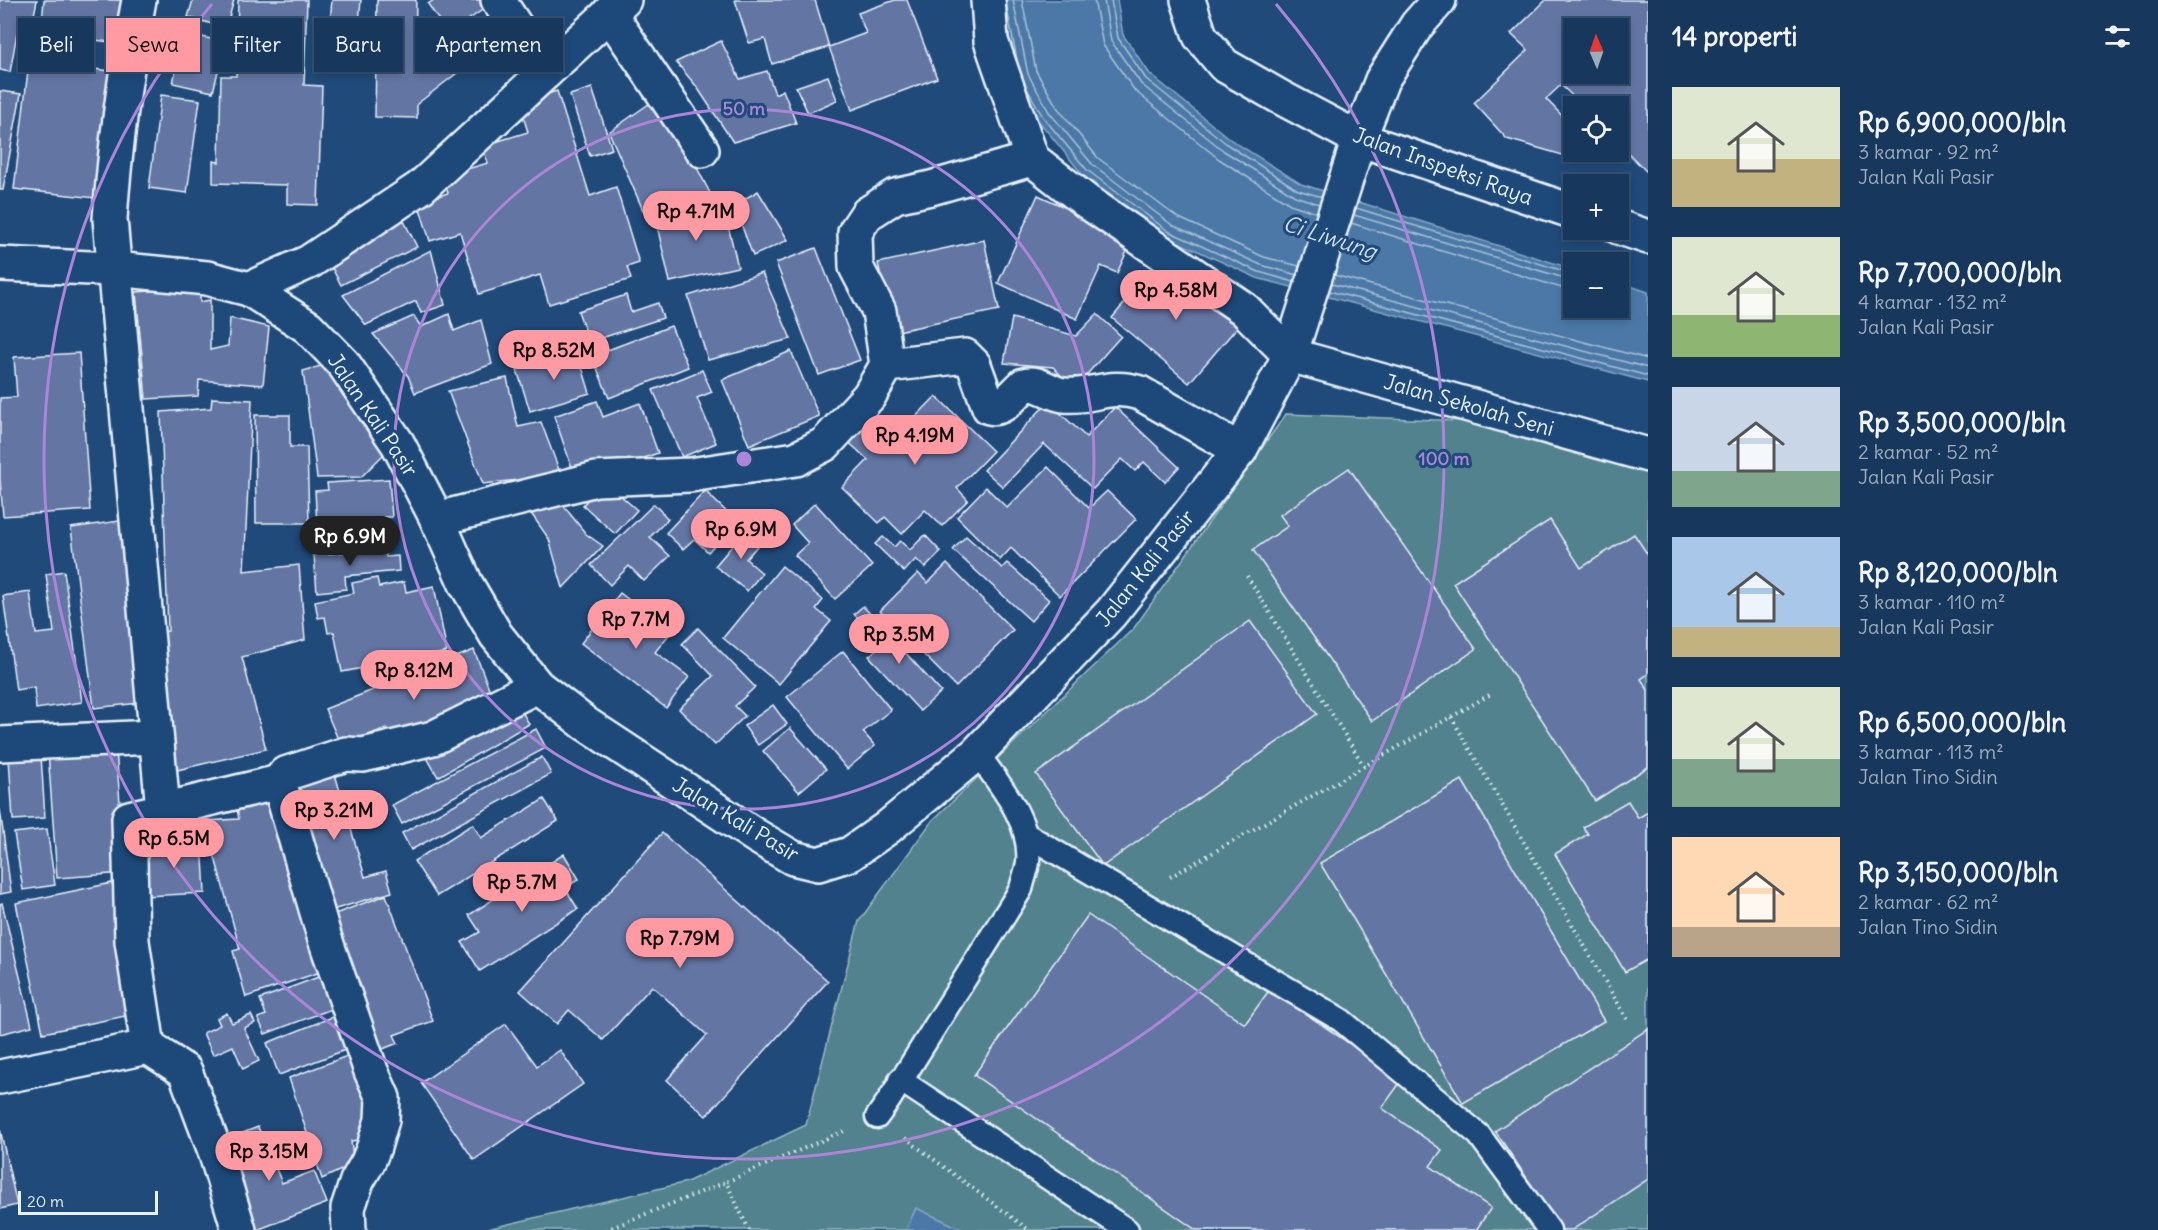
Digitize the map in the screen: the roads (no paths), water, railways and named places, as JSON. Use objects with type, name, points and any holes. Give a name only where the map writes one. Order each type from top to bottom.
[{"type":"street","points":[[139,0],[125,75],[113,172],[110,219],[163,810]]},
{"type":"street","points":[[498,0],[510,18]]},
{"type":"street","points":[[988,0],[991,41],[1032,159],[1086,201],[1244,309],[1290,355]]},
{"type":"street","name":"Jalan Inspeksi Raya","points":[[1188,0],[1200,36],[1224,65],[1354,152],[1563,209]]},
{"type":"street","name":"Jalan Kali Pasir","points":[[0,264],[114,269],[207,278],[249,289],[308,327],[343,363],[398,444],[437,519],[466,584],[496,634],[537,686],[586,724],[756,836],[792,858],[818,864],[850,854],[887,828],[977,753],[1111,613],[1240,450],[1290,355],[1354,152],[1382,80],[1417,25],[1439,0]]},
{"type":"street","points":[[563,56],[616,7],[702,150]]},
{"type":"street","points":[[249,289],[309,262],[421,186],[546,72]]},
{"type":"street","points":[[437,519],[596,478],[690,475],[796,459],[825,444],[869,396],[887,365],[879,311],[856,267],[855,232],[867,214],[895,195],[931,188],[1032,159]]},
{"type":"street","points":[[1629,231],[1648,237]]},
{"type":"street","name":"Jalan Sekolah Seni","points":[[1290,355],[1648,456]]},
{"type":"street","points":[[887,365],[965,356],[974,365],[989,408],[994,409],[1001,407],[1024,385],[1029,384],[1036,384],[1056,394],[1066,396],[1112,388],[1126,389],[1140,393],[1240,450]]},
{"type":"street","points":[[148,1047],[132,941],[129,818],[279,782],[285,774],[346,754],[363,755],[433,738],[537,686]]},
{"type":"street","points":[[0,744],[155,737]]},
{"type":"street","points":[[279,782],[324,936],[371,1071],[383,1098],[382,1120],[374,1147],[357,1181],[348,1208],[349,1230]]},
{"type":"street","points":[[0,1077],[148,1047],[185,1071],[239,1230]]},
{"type":"lane","points":[[877,1117],[1021,889],[1028,862],[1026,835],[1008,798],[977,753]]},
{"type":"lane","points":[[1026,835],[1341,1020],[1479,1135],[1549,1230]]},
{"type":"lane","points":[[900,1080],[1127,1230]]},
{"type":"water","name":"Ci Liwung","points":[[1000,0],[1117,0],[1123,35],[1150,74],[1231,140],[1301,184],[1563,266],[1563,318],[1629,318],[1629,285],[1648,292],[1648,382],[1257,278],[1165,236],[1082,174],[1038,120],[1015,78]]},
{"type":"water","points":[[916,1208],[964,1230],[906,1230]]}]
